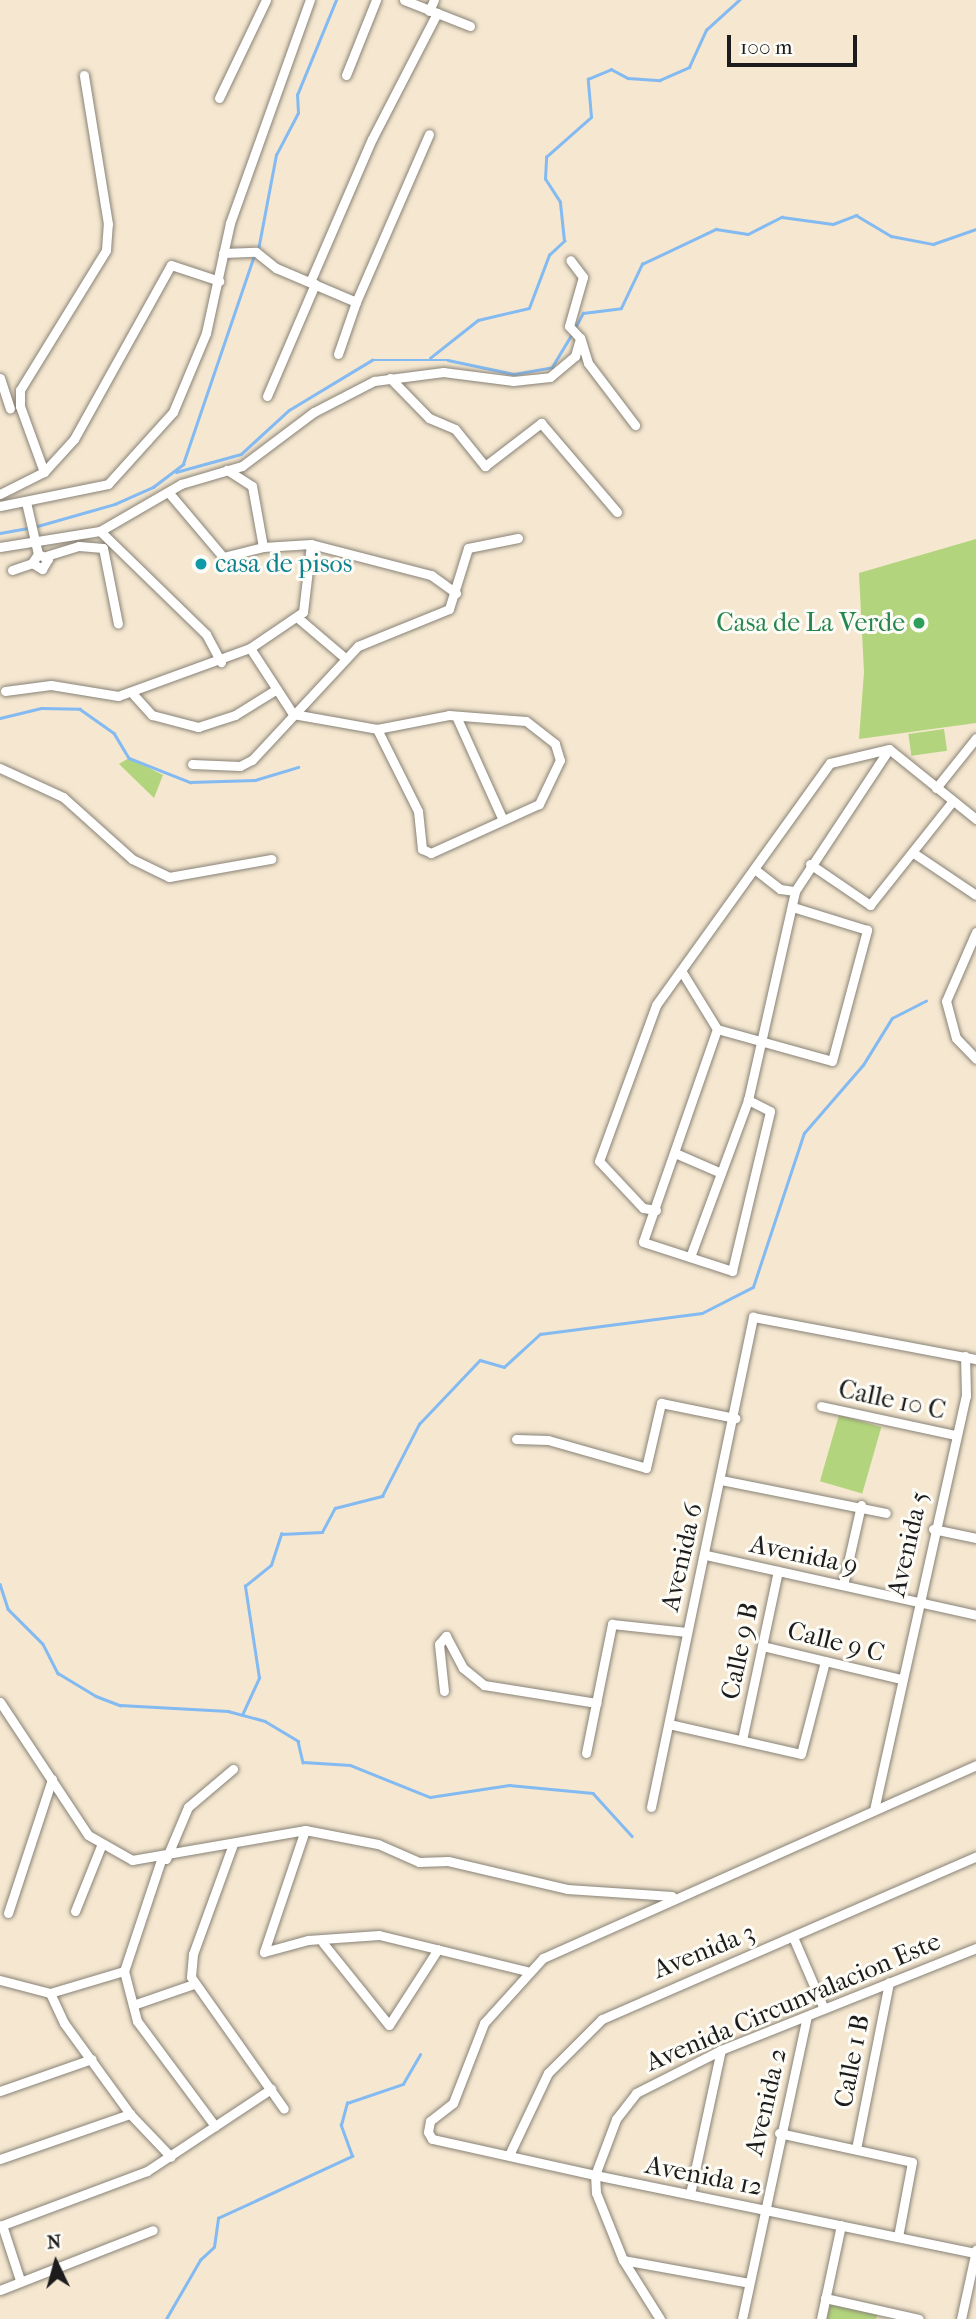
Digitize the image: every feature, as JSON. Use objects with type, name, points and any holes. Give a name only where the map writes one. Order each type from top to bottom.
[{"type":"street","points":[[219,98],[266,0]]},
{"type":"street","points":[[0,506],[108,484],[153,440],[173,412],[198,355],[219,281],[223,253],[310,0]]},
{"type":"street","points":[[346,75],[376,0]]},
{"type":"street","points":[[404,0],[470,26]]},
{"type":"street","points":[[267,396],[372,139],[433,12],[434,0]]},
{"type":"street","points":[[10,408],[106,250],[108,224],[84,75]]},
{"type":"street","points":[[338,354],[356,302],[429,134]]},
{"type":"street","points":[[223,253],[256,252],[312,283],[356,302]]},
{"type":"street","points":[[570,260],[583,277],[569,326],[580,338],[588,363],[635,425]]},
{"type":"street","points":[[0,494],[44,472],[74,439],[171,265],[219,281]]},
{"type":"street","points":[[0,547],[34,538],[100,531],[169,493],[227,470],[335,400],[390,378],[443,372],[538,380],[565,367],[580,338]]},
{"type":"street","points":[[0,378],[10,408],[44,472]]},
{"type":"street","points":[[390,378],[429,418],[455,429],[485,466],[541,423],[617,512]]},
{"type":"street","points":[[227,470],[252,486],[263,547]]},
{"type":"street","points":[[169,493],[223,557],[263,547],[311,544],[431,575],[456,593]]},
{"type":"street","points":[[26,502],[34,538],[46,567],[32,564]]},
{"type":"street","points":[[100,531],[206,634],[221,662]]},
{"type":"street","points":[[192,764],[240,766],[345,658],[373,636],[449,609],[468,548],[518,538]]},
{"type":"street","points":[[5,691],[51,685],[109,697],[132,693],[221,662],[250,648],[298,618],[307,604],[311,544]]},
{"type":"street","points":[[12,570],[32,564],[42,555],[79,546],[103,548],[118,624]]},
{"type":"street","points":[[298,618],[345,658]]},
{"type":"street","points":[[250,648],[293,714],[377,729],[456,716],[526,722],[555,744],[560,760],[546,794],[539,803],[502,818],[446,851],[422,849],[418,811],[377,729]]},
{"type":"street","points":[[132,693],[152,715],[198,727],[235,715],[277,689]]},
{"type":"street","points":[[456,716],[502,818]]},
{"type":"street","points":[[936,788],[976,738]]},
{"type":"street","points":[[889,749],[951,803],[976,819]]},
{"type":"street","points":[[691,1257],[748,1101],[760,1044],[796,908],[795,891],[810,864],[889,749]]},
{"type":"street","points":[[656,1210],[643,1208],[600,1161],[656,1005],[757,870],[830,763],[889,749]]},
{"type":"street","points":[[0,768],[63,797],[132,859],[169,877],[271,859]]},
{"type":"street","points":[[810,864],[870,905],[915,854],[951,803]]},
{"type":"street","points":[[915,854],[976,895]]},
{"type":"street","points":[[757,870],[780,889],[795,891]]},
{"type":"street","points":[[682,972],[717,1029],[760,1044],[832,1061],[867,930],[796,908]]},
{"type":"street","points":[[976,932],[946,1001],[964,1053],[976,1059]]},
{"type":"street","points":[[717,1029],[643,1242],[732,1271],[770,1111],[748,1101]]},
{"type":"street","points":[[675,1153],[721,1173]]},
{"type":"street","name":"Avenida 6","points":[[651,1807],[735,1418],[752,1317],[965,1356]]},
{"type":"street","points":[[965,1356],[976,1359]]},
{"type":"street","name":"Avenida 5","points":[[874,1810],[886,1742],[968,1381],[965,1356]]},
{"type":"street","points":[[516,1439],[548,1440],[646,1468],[661,1403],[735,1418]]},
{"type":"street","name":"Calle 10 C","points":[[821,1406],[955,1435]]},
{"type":"street","points":[[721,1480],[862,1505],[886,1513]]},
{"type":"street","points":[[843,1585],[862,1505]]},
{"type":"street","points":[[933,1529],[976,1538]]},
{"type":"street","name":"Avenida 9","points":[[706,1555],[976,1615]]},
{"type":"street","name":"Calle 9 B","points":[[742,1740],[778,1571]]},
{"type":"street","points":[[586,1753],[612,1624],[687,1632]]},
{"type":"street","points":[[444,1691],[439,1644],[446,1636],[463,1668],[484,1685],[597,1703]]},
{"type":"street","name":"Calle 9 C","points":[[762,1646],[900,1679]]},
{"type":"street","points":[[669,1724],[801,1754],[825,1661]]},
{"type":"street","points":[[0,1702],[51,1779],[101,1846],[132,1860],[163,1859],[233,1844],[280,1830],[305,1830],[379,1843],[398,1857],[448,1861],[567,1889],[673,1896]]},
{"type":"street","points":[[305,1830],[264,1952],[308,1940],[323,1943],[379,1935],[527,1971],[576,1940],[976,1765]]},
{"type":"street","points":[[215,2126],[137,2021],[124,1971],[163,1859],[188,1807],[233,1769]]},
{"type":"street","points":[[8,1913],[51,1779]]},
{"type":"street","points":[[233,1844],[193,1954],[194,1984],[284,2109]]},
{"type":"street","points":[[75,1912],[101,1846]]},
{"type":"street","name":"Avenida 3","points":[[509,2155],[548,2073],[602,2019],[976,1856]]},
{"type":"street","points":[[793,1937],[824,2009]]},
{"type":"street","points":[[323,1943],[389,2025],[438,1950]]},
{"type":"street","name":"Avenida Circunvalacion Este","points":[[595,2175],[616,2119],[636,2093],[721,2050],[976,1948]]},
{"type":"street","points":[[0,1980],[50,1993],[124,1971]]},
{"type":"street","name":"Avenida 12","points":[[527,1971],[484,2023],[453,2103],[430,2121],[428,2132],[432,2139],[898,2237],[976,2250]]},
{"type":"street","name":"Calle 1 B","points":[[856,2149],[889,1982]]},
{"type":"street","points":[[133,2005],[194,1984]]},
{"type":"street","points":[[50,1993],[130,2114],[171,2157]]},
{"type":"street","name":"Avenida 2","points":[[742,2319],[779,2133],[807,2017]]},
{"type":"street","points":[[690,2194],[721,2050]]},
{"type":"street","points":[[0,2091],[92,2060]]},
{"type":"street","points":[[20,2280],[1,2226],[171,2157],[271,2089]]},
{"type":"street","points":[[0,2159],[130,2114]]},
{"type":"street","points":[[779,2133],[912,2162],[898,2237]]},
{"type":"street","points":[[595,2175],[623,2260],[660,2319]]},
{"type":"street","points":[[821,2319],[841,2225]]},
{"type":"street","points":[[0,2290],[153,2230]]},
{"type":"street","points":[[961,2319],[976,2250]]},
{"type":"street","points":[[623,2260],[749,2283]]},
{"type":"street","points":[[825,2298],[882,2315],[919,2319]]},
{"type":"green space","name":"Casa de La Verde","points":[[976,539],[976,723],[859,739],[864,672],[859,573]]},
{"type":"green space","points":[[944,729],[947,751],[911,756],[908,734]]},
{"type":"green space","points":[[129,758],[163,775],[154,798],[119,764]]},
{"type":"green space","points":[[839,1415],[881,1427],[862,1493],[820,1481]]},
{"type":"green space","points":[[830,2304],[878,2313],[876,2319],[827,2319]]},
{"type":"waterway","points":[[258,250],[276,155],[298,113],[297,95],[336,0]]},
{"type":"waterway","points":[[430,358],[478,320],[529,308],[549,255],[564,241],[560,202],[545,179],[546,157],[591,117],[588,79],[611,69],[628,78],[660,80],[689,67],[706,30],[739,0]]},
{"type":"waterway","points":[[575,328],[583,313],[621,308],[642,264],[716,229],[748,234],[782,217],[833,224],[856,215],[891,236],[933,244],[976,229]]},
{"type":"waterway","points":[[34,527],[115,504],[153,487],[183,464],[254,255]]},
{"type":"waterway","points":[[176,472],[241,454],[289,410],[372,360],[448,360],[514,374],[552,367],[572,334]]},
{"type":"waterway","points":[[0,533],[28,528]]},
{"type":"waterway","points":[[0,718],[41,708],[80,709],[114,733],[129,758],[190,782],[255,780],[298,767]]},
{"type":"waterway","points":[[242,1715],[259,1678],[245,1586],[271,1565],[281,1534],[322,1532],[335,1508],[382,1496],[419,1424],[480,1360],[504,1367],[540,1334],[702,1313],[753,1287],[804,1133],[863,1065],[892,1018],[926,1001]]},
{"type":"waterway","points":[[0,1584],[8,1609],[43,1644],[58,1673],[96,1696],[120,1705],[228,1711],[265,1721],[298,1741],[303,1762],[350,1765],[430,1797],[509,1785],[593,1793],[632,1836]]},
{"type":"waterway","points":[[166,2319],[200,2260],[214,2247],[218,2218],[352,2156],[341,2125],[347,2103],[403,2084],[420,2055]]},
{"type":"place","name":"casa de pisos","points":[[201,564]]},
{"type":"place","name":"Casa de La Verde","points":[[919,623]]}]
